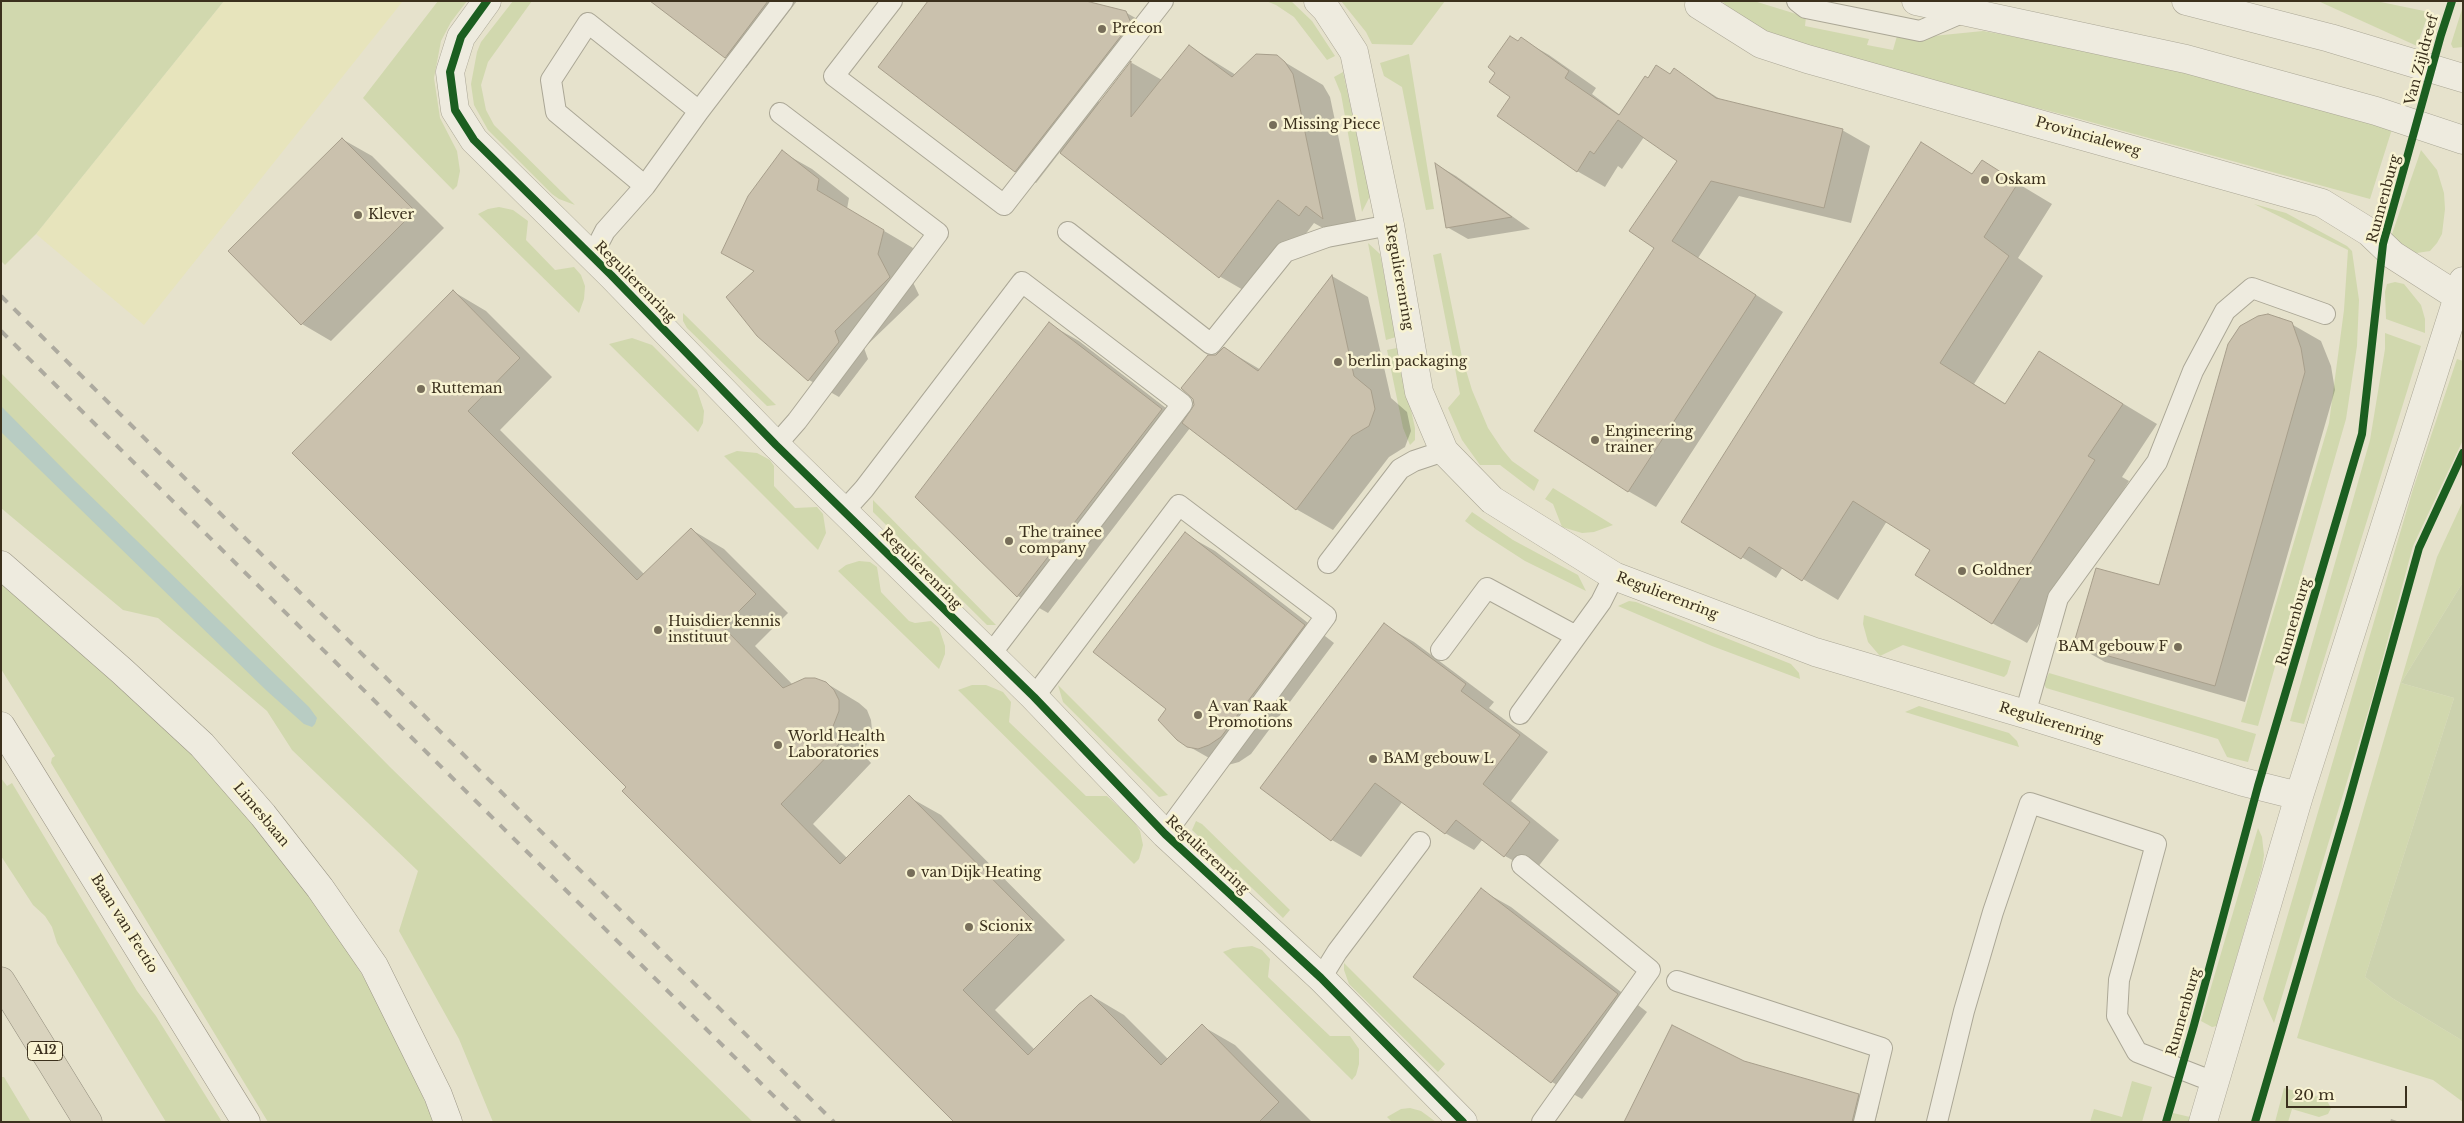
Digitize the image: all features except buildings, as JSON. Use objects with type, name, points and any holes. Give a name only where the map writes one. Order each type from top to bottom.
[{"type":"highway","name":"A12","points":[[1,981],[88,1122]]},
{"type":"street","name":"Regulierenring","points":[[487,1],[461,37],[450,72],[455,110],[474,140],[592,256],[776,445],[1034,697],[1165,834],[1321,978],[1463,1122]]},
{"type":"street","name":"Regulierenring","points":[[1318,1],[1326,9],[1354,52],[1390,225],[1419,392],[1444,452],[1492,500],[1614,576],[1815,652],[2025,714],[2243,782],[2299,796]]},
{"type":"street","points":[[1916,1],[2186,58],[2396,117],[2463,140]]},
{"type":"street","points":[[2186,1],[2330,38],[2463,78]]},
{"type":"street","name":"Provincialeweg","points":[[1699,5],[1761,44],[1807,59],[2322,203],[2369,232],[2394,255],[2461,291]]},
{"type":"street","points":[[2203,1122],[2299,796],[2461,291]]},
{"type":"street","name":"Limesbaan","points":[[1,565],[122,670],[202,745],[263,815],[320,888],[374,966],[438,1095],[448,1122]]},
{"type":"street","name":"Baan van Fectio","points":[[1,726],[246,1122]]},
{"type":"lane","points":[[592,256],[605,231],[645,186],[699,111],[783,1]]},
{"type":"lane","points":[[892,1],[834,76],[1004,205],[1164,1]]},
{"type":"lane","points":[[1797,1],[1806,8],[1920,30],[1964,12]]},
{"type":"lane","points":[[645,186],[556,112],[551,80],[588,23],[699,111]]},
{"type":"lane","points":[[776,445],[796,422],[938,233],[780,113]]},
{"type":"lane","points":[[1068,232],[1211,344],[1286,252],[1327,237],[1390,225]]},
{"type":"lane","points":[[844,511],[864,489],[1022,282],[1182,404],[990,655]]},
{"type":"lane","points":[[2025,714],[2058,598],[2157,462],[2193,370],[2225,311],[2252,288],[2325,314]]},
{"type":"lane","points":[[1328,563],[1400,468],[1414,461],[1444,452]]},
{"type":"lane","points":[[1034,697],[1179,505],[1326,616],[1165,834]]},
{"type":"lane","points":[[1520,714],[1601,602],[1614,576]]},
{"type":"lane","points":[[1441,650],[1487,588],[1576,636]]},
{"type":"lane","points":[[1937,1122],[1972,984],[1993,912],[2030,803],[2156,844],[2119,980],[2117,1016],[2137,1052],[2214,1082]]},
{"type":"lane","points":[[1321,978],[1337,952],[1420,842]]},
{"type":"lane","points":[[1522,865],[1650,970],[1542,1122]]},
{"type":"lane","points":[[1677,981],[1882,1048],[1864,1122]]},
{"type":"shaded area","points":[[224,1],[403,1],[144,325],[36,234]]},
{"type":"shaded area","points":[[1,406],[75,481],[309,707],[317,718],[312,727],[304,724],[267,691],[1,432]]},
{"type":"green space","points":[[1,1],[224,1],[36,234],[5,265],[1,261]]},
{"type":"green space","points":[[438,1],[467,1],[451,22],[441,41],[434,78],[440,118],[457,151],[460,171],[457,186],[453,190],[363,98]]},
{"type":"green space","points":[[513,1],[532,1],[488,62],[481,85],[486,110],[494,125],[575,205],[552,194],[488,130],[474,105],[471,84],[477,52],[481,42]]},
{"type":"green space","points":[[1266,1],[1291,1],[1312,21],[1335,56],[1327,60],[1294,17]]},
{"type":"green space","points":[[1341,1],[1445,1],[1412,45],[1372,44],[1366,32]]},
{"type":"green space","points":[[1722,1],[1754,1],[1806,17],[1805,26],[1869,39],[1867,45],[1893,50],[1897,36],[1913,38],[1983,31],[2134,58],[2393,126],[2370,199],[2069,116],[1777,43],[1740,20]]},
{"type":"green space","points":[[2318,1],[2376,1],[2429,12],[2417,46]]},
{"type":"green space","points":[[2463,6],[2463,47],[2453,48],[2451,44]]},
{"type":"green space","points":[[1409,54],[1434,209],[1426,210],[1402,87],[1384,76],[1380,63]]},
{"type":"green space","points":[[1343,72],[1370,196],[1362,212],[1341,94],[1334,77]]},
{"type":"green space","points":[[2421,150],[2437,170],[2444,193],[2445,209],[2442,234],[2437,243],[2430,251],[2410,254],[2394,241],[2392,234]]},
{"type":"green space","points":[[2254,204],[2286,213],[2347,246],[2352,251],[2359,300],[2357,346],[2346,419],[2258,726],[2241,722],[2329,423],[2344,310],[2348,250]]},
{"type":"green space","points":[[499,207],[513,210],[528,221],[526,240],[555,270],[574,267],[581,275],[585,286],[584,299],[579,313],[478,214],[488,209]]},
{"type":"green space","points":[[1368,243],[1380,254],[1396,337],[1386,340]]},
{"type":"green space","points":[[1441,253],[1462,357],[1472,390],[1488,428],[1502,449],[1512,461],[1539,480],[1534,491],[1500,465],[1480,465],[1462,440],[1448,408],[1460,394],[1433,255]]},
{"type":"green space","points":[[2395,282],[2404,284],[2421,305],[2425,319],[2425,333],[2386,319],[2385,292],[2387,284]]},
{"type":"green space","points":[[683,313],[776,405],[767,406],[687,328],[683,321]]},
{"type":"green space","points":[[2385,333],[2421,346],[2304,724],[2290,721],[2370,440],[2385,349]]},
{"type":"green space","points":[[632,338],[652,345],[697,390],[704,411],[703,423],[698,432],[609,344]]},
{"type":"green space","points":[[1397,348],[1415,428],[1415,440],[1410,445],[1403,428],[1387,350]]},
{"type":"green space","points":[[2457,359],[2463,361],[2463,440],[2413,546],[2371,702],[2274,1023],[2263,999],[2413,489]]},
{"type":"green space","points":[[1,373],[390,767],[753,1122],[493,1122],[459,1039],[399,931],[418,871],[292,750],[267,711],[158,618],[123,610],[1,508]]},
{"type":"green space","points":[[737,451],[757,453],[770,460],[774,466],[774,486],[795,508],[817,507],[823,514],[826,533],[818,550],[724,456]]},
{"type":"green space","points":[[1553,488],[1613,525],[1594,532],[1582,533],[1562,527],[1553,504],[1545,499]]},
{"type":"green space","points":[[873,500],[996,625],[987,625],[873,512]]},
{"type":"green space","points":[[2463,501],[2463,582],[2401,683],[2454,698],[2365,977],[2392,998],[2463,1041],[2463,1102],[2433,1080],[2297,1038],[2437,557]]},
{"type":"green space","points":[[1472,512],[1513,540],[1578,575],[1586,591],[1525,561],[1477,530],[1465,521]]},
{"type":"green space","points":[[859,561],[870,562],[877,567],[881,592],[909,621],[915,623],[931,621],[939,628],[945,646],[945,654],[939,669],[838,571],[846,565]]},
{"type":"green space","points":[[2463,582],[2463,1041],[2392,998],[2365,977],[2454,698],[2401,683]]},
{"type":"green space","points":[[1,584],[113,681],[192,755],[244,811],[324,914],[355,963],[390,1023],[434,1122],[268,1122],[51,763],[52,758],[55,756],[1,669]]},
{"type":"green space","points":[[1629,601],[1636,602],[1791,664],[1799,673],[1800,679],[1712,646],[1618,606]]},
{"type":"green space","points":[[1864,615],[2011,661],[2007,674],[2004,677],[1903,645],[1880,656],[1868,642],[1863,624]]},
{"type":"green space","points":[[2049,673],[2256,734],[2248,762],[2227,757],[2218,739],[2046,688],[2044,684]]},
{"type":"green space","points":[[972,685],[986,685],[1003,692],[1011,702],[1009,722],[1086,796],[1107,796],[1133,820],[1140,831],[1143,845],[1139,859],[1134,864],[958,690]]},
{"type":"green space","points":[[1058,685],[1168,795],[1159,797],[1063,702]]},
{"type":"green space","points":[[1919,706],[2009,733],[2017,741],[2019,747],[1905,712]]},
{"type":"green space","points":[[1,778],[7,786],[12,783],[137,991],[156,1016],[222,1122],[166,1122],[57,943],[52,927],[45,916],[33,905],[1,856]]},
{"type":"green space","points":[[1196,821],[1202,824],[1290,910],[1283,918],[1192,830]]},
{"type":"green space","points":[[2258,828],[2262,837],[2264,855],[2262,868],[2217,1026],[2212,1027],[2201,1021]]},
{"type":"green space","points":[[1252,946],[1262,950],[1270,959],[1268,977],[1330,1036],[1350,1036],[1359,1049],[1359,1064],[1356,1075],[1352,1080],[1223,952],[1233,948]]},
{"type":"green space","points":[[1344,963],[1445,1064],[1438,1072],[1349,984],[1344,970]]},
{"type":"green space","points":[[1,1077],[4,1077],[31,1122],[1,1122]]},
{"type":"green space","points":[[2132,1081],[2152,1087],[2142,1122],[2090,1122],[2094,1109],[2122,1117]]},
{"type":"green space","points":[[2284,1088],[2326,1099],[2331,1108],[2328,1114],[2319,1117],[2292,1109],[2288,1122],[2275,1122]]},
{"type":"green space","points":[[1410,1108],[1421,1111],[1436,1122],[1392,1122],[1387,1117],[1401,1109]]},
{"type":"green space","points":[[2173,1113],[2190,1117],[2189,1122],[2171,1122]]},
{"type":"railway","points":[[1,296],[834,1122]]},
{"type":"railway","points":[[1,331],[800,1122]]},
{"type":"cycle path","points":[[487,1],[461,37],[450,72],[455,110],[474,140],[611,275],[776,445],[1034,697],[1165,834],[1321,978],[1463,1122]]},
{"type":"cycle path","name":"Van Zijldreef","points":[[2166,1122],[2258,786],[2362,434],[2383,244],[2452,1]]},
{"type":"cycle path","points":[[2255,1122],[2347,807],[2419,548],[2463,453]]},
{"type":"place","name":"Précon","points":[[1102,29]]},
{"type":"place","name":"Missing Piece","points":[[1273,125]]},
{"type":"place","name":"Oskam","points":[[1985,180]]},
{"type":"place","name":"Klever","points":[[358,215]]},
{"type":"place","name":"berlin packaging","points":[[1338,362]]},
{"type":"place","name":"Rutteman","points":[[421,389]]},
{"type":"place","name":"Engineering trainer","points":[[1595,440]]},
{"type":"place","name":"The trainee company","points":[[1009,541]]},
{"type":"place","name":"Goldner","points":[[1962,571]]},
{"type":"place","name":"Huisdier kennis instituut","points":[[658,630]]},
{"type":"place","name":"BAM gebouw F","points":[[2178,647]]},
{"type":"place","name":"A van Raak Promotions","points":[[1198,715]]},
{"type":"place","name":"World Health Laboratories","points":[[778,745]]},
{"type":"place","name":"BAM gebouw L","points":[[1373,759]]},
{"type":"place","name":"van Dijk Heating","points":[[911,873]]},
{"type":"place","name":"Scionix","points":[[969,927]]}]
